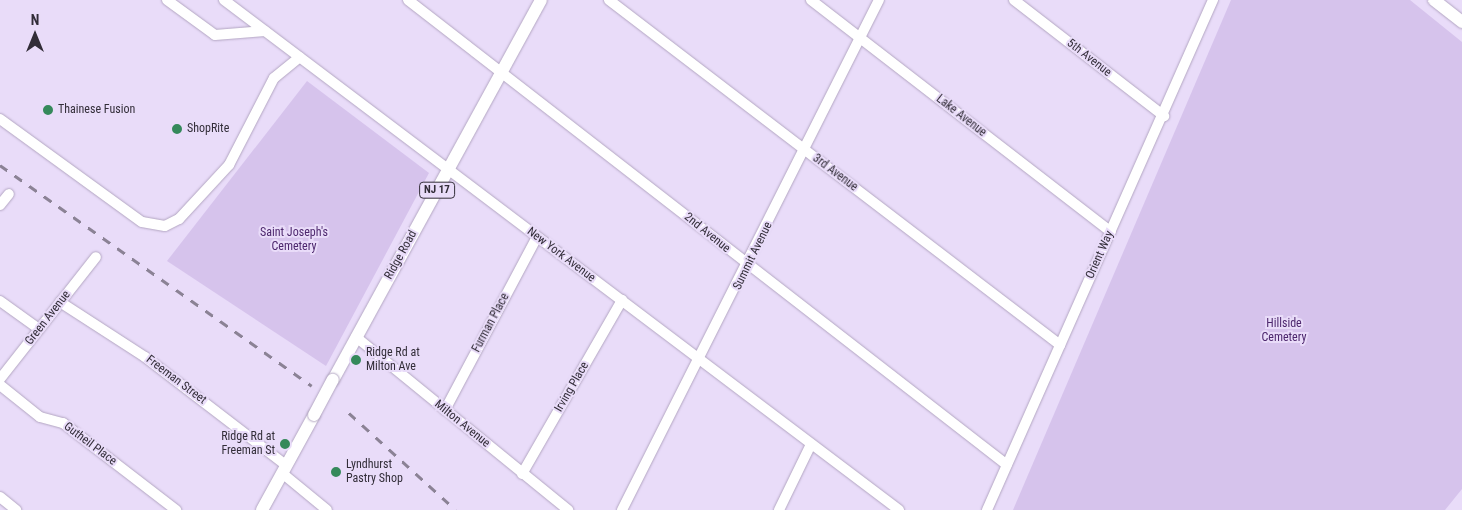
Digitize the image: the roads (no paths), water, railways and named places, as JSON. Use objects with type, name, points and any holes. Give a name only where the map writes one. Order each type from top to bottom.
[{"type":"main road","name":"Ridge Road","points":[[262,510],[541,0]]},
{"type":"main road","points":[[1434,0],[1462,22]]},
{"type":"street","points":[[167,0],[214,35],[265,31]]},
{"type":"street","name":"New York Avenue","points":[[224,0],[899,510]]},
{"type":"street","name":"2nd Avenue","points":[[408,0],[503,72],[748,266],[1007,466]]},
{"type":"street","name":"3rd Avenue","points":[[609,0],[1060,345]]},
{"type":"street","name":"Lake Avenue","points":[[811,0],[1111,232]]},
{"type":"street","name":"Summit Avenue","points":[[622,510],[701,361],[879,0]]},
{"type":"street","name":"5th Avenue","points":[[1014,0],[1164,116]]},
{"type":"street","name":"Orient Way","points":[[987,510],[1164,116],[1212,0]]},
{"type":"street","points":[[0,119],[142,222],[166,226],[179,219],[229,165],[274,78],[300,57]]},
{"type":"street","points":[[0,205],[9,194]]},
{"type":"street","name":"Furman Place","points":[[445,410],[537,236]]},
{"type":"street","name":"Green Avenue","points":[[0,379],[96,256]]},
{"type":"street","name":"Irving Place","points":[[522,474],[622,300]]},
{"type":"street","points":[[0,302],[39,330]]},
{"type":"street","name":"Freeman Street","points":[[60,302],[146,357],[284,469],[327,510]]},
{"type":"street","name":"Milton Avenue","points":[[356,337],[568,510]]},
{"type":"street","name":"Gutheil Place","points":[[0,385],[40,417],[63,423],[176,510]]},
{"type":"street","points":[[779,510],[811,444]]},
{"type":"street","points":[[0,498],[16,510]]},
{"type":"railway","points":[[0,165],[312,386]]},
{"type":"railway","points":[[349,413],[456,510]]},
{"type":"place","name":"Thainese Fusion","points":[[48,110]]},
{"type":"place","name":"ShopRite","points":[[177,129]]},
{"type":"place","name":"Ridge Rd at Milton Ave","points":[[356,360]]},
{"type":"place","name":"Ridge Rd at Freeman St","points":[[285,444]]},
{"type":"place","name":"Lyndhurst Pastry Shop","points":[[336,472]]},
{"type":"park label","name":"Saint Joseph's Cemetery","points":[[294,240]]},
{"type":"park label","name":"Hillside Cemetery","points":[[1284,331]]}]
